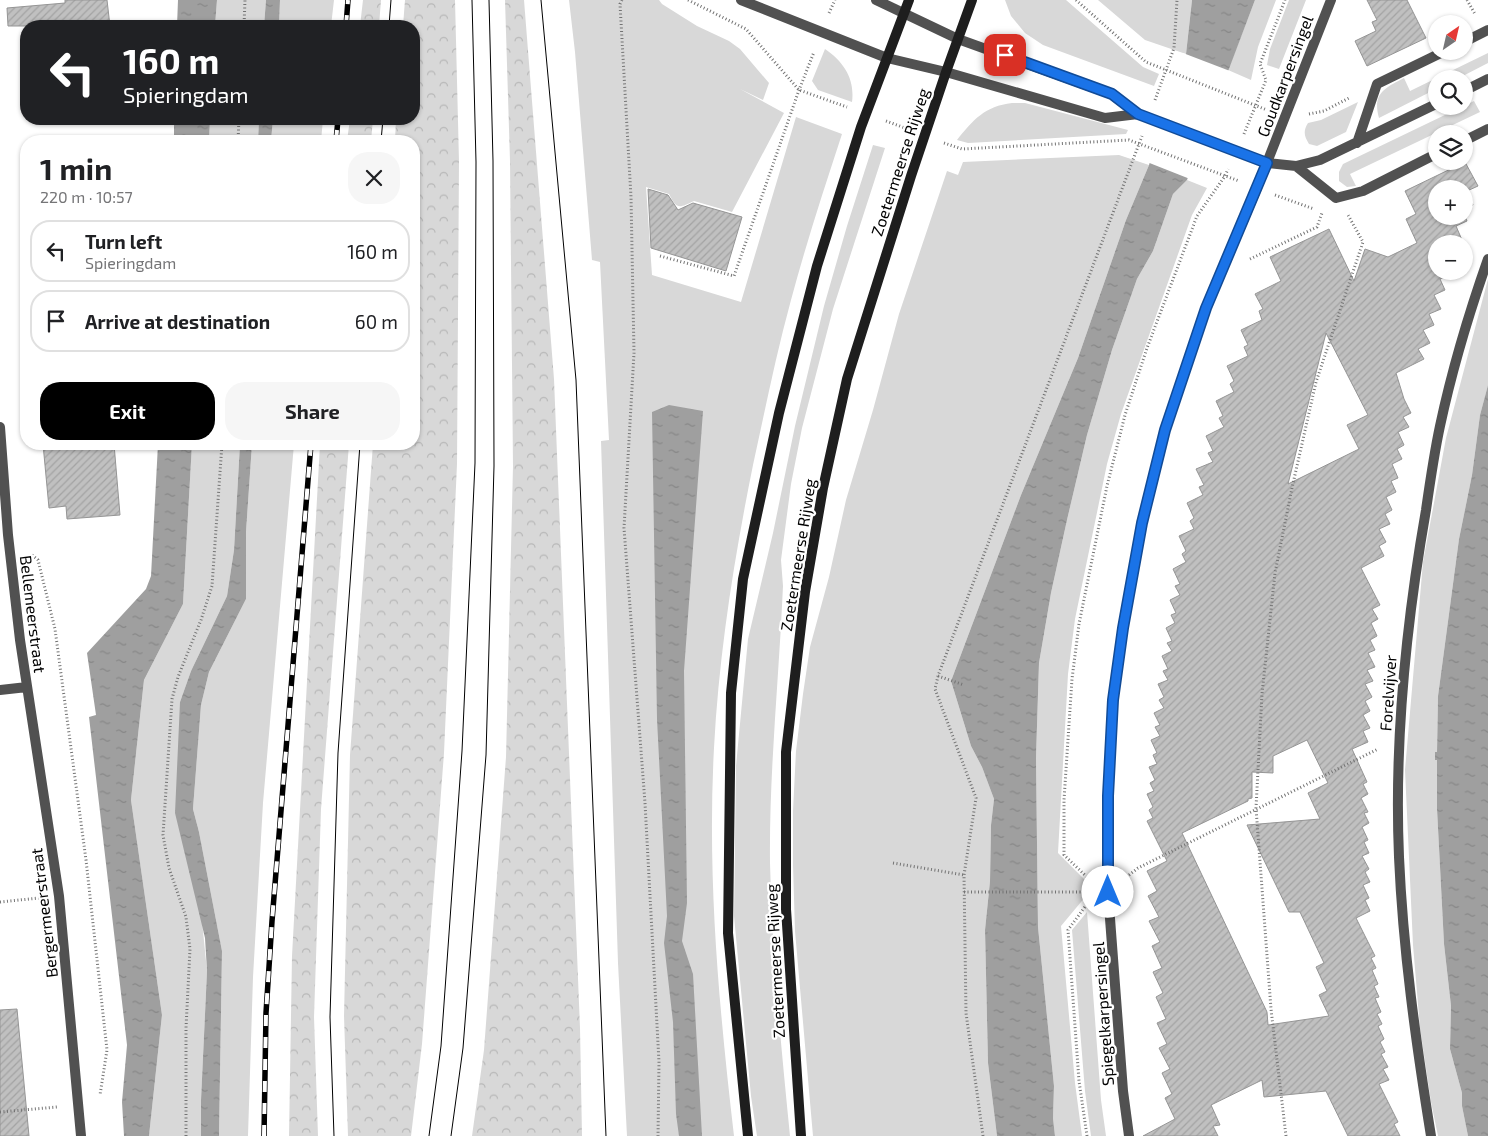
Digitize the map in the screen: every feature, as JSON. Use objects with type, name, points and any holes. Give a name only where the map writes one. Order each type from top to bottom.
[{"type":"main road","points":[[748,1136],[728,933],[731,693],[743,579],[779,413],[814,275],[866,114],[909,0]]},
{"type":"main road","name":"Zoetermeerse Rijweg","points":[[801,1136],[786,909],[786,752],[804,592],[823,488],[847,379],[880,271],[972,0]]},
{"type":"street","points":[[741,0],[887,58],[946,72],[1105,118],[1138,114]]},
{"type":"street","points":[[876,0],[958,38],[1112,94],[1138,114],[1267,163],[1296,166],[1320,160],[1428,108]]},
{"type":"street","name":"Goudkarpersingel","points":[[1267,163],[1331,0]]},
{"type":"street","points":[[1473,38],[1488,30]]},
{"type":"street","points":[[1357,143],[1377,84],[1428,59]]},
{"type":"street","points":[[1473,86],[1488,79]]},
{"type":"street","points":[[1473,136],[1488,129]]},
{"type":"street","points":[[1296,166],[1336,198],[1363,191],[1428,158]]},
{"type":"street","name":"Spiegelkarpersingel","points":[[1130,1136],[1123,1091],[1108,892],[1108,796],[1113,700],[1123,628],[1142,523],[1165,430],[1206,308],[1267,163]]},
{"type":"street","name":"Forelvijver","points":[[1430,1136],[1405,943],[1399,856],[1400,740],[1409,614],[1440,425],[1477,291],[1488,259]]},
{"type":"street","name":"Bellemeerstraat","points":[[0,427],[8,535],[27,687],[0,690]]},
{"type":"street","name":"Bergermeerstraat","points":[[27,687],[59,896],[81,1136]]},
{"type":"path","points":[[244,20],[245,0]]},
{"type":"path","points":[[622,0],[620,4],[631,197],[634,353],[624,528],[645,812],[659,1062],[658,1136]]},
{"type":"path","points":[[688,0],[746,29],[799,90],[962,149],[1129,140],[1323,212],[1328,211]]},
{"type":"path","points":[[1076,0],[1146,62],[1244,100]]},
{"type":"path","points":[[983,1136],[966,1013],[964,875],[976,798],[935,689],[938,676],[1151,119],[1174,48],[1177,0]]},
{"type":"path","points":[[1108,892],[1086,876],[1064,855],[1066,772],[1072,679],[1079,624],[1107,486],[1125,415],[1144,356],[1197,216],[1225,176],[1266,80],[1260,64],[1285,0]]},
{"type":"path","points":[[1286,116],[1301,116],[1324,111],[1377,84]]},
{"type":"path","points":[[660,256],[734,276],[799,90]]},
{"type":"path","points":[[1286,1136],[1271,1009],[1256,808],[1262,694],[1277,563],[1292,488],[1316,382],[1363,242],[1343,206],[1363,191]]},
{"type":"path","points":[[1221,274],[1317,227],[1323,212]]},
{"type":"path","points":[[186,1136],[186,1028],[190,950],[186,917],[169,868],[163,835],[172,699],[178,677],[201,620],[212,586],[222,450]]},
{"type":"path","points":[[8,535],[38,560],[55,629],[86,860],[107,1050],[100,1100]]},
{"type":"path","points":[[938,676],[964,685]]},
{"type":"path","points":[[1087,1136],[1079,1081],[1068,930],[1088,904],[1108,892],[1138,868],[1256,808],[1400,740]]},
{"type":"path","points":[[893,863],[964,875]]},
{"type":"path","points":[[964,892],[1063,891]]},
{"type":"path","points":[[0,902],[59,896]]},
{"type":"path","points":[[0,1112],[79,1106]]},
{"type":"green space","points":[[217,0],[266,0],[264,20],[215,20]]},
{"type":"green space","points":[[280,0],[334,0],[332,20],[279,20]]},
{"type":"green space","points":[[363,0],[381,0],[379,20],[361,20]]},
{"type":"green space","points":[[405,0],[455,0],[459,162],[457,464],[444,753],[422,1044],[411,1136],[348,1136],[344,1016],[350,755],[373,450],[420,450],[420,135],[395,135],[396,125],[420,125],[420,20],[403,20]]},
{"type":"green space","points":[[505,0],[524,0],[554,379],[580,1028],[582,1136],[472,1136],[484,1050],[506,757],[513,466],[510,161]]},
{"type":"green space","points":[[569,0],[659,0],[662,4],[697,26],[729,41],[740,49],[769,83],[763,100],[740,89],[784,113],[732,212],[694,201],[679,206],[674,203],[669,194],[646,187],[652,275],[741,302],[796,117],[842,134],[797,279],[771,382],[753,465],[728,606],[716,712],[712,797],[713,894],[719,991],[734,1136],[627,1136],[618,963],[601,441],[609,440],[600,262],[592,260]]},
{"type":"green space","points":[[1005,0],[1066,0],[1143,67],[1159,74],[1154,86],[1043,45],[1025,33],[1011,16]]},
{"type":"green space","points":[[1098,0],[1192,0],[1186,54],[1145,40]]},
{"type":"green space","points":[[1255,0],[1276,0],[1258,47],[1251,80],[1228,70]]},
{"type":"green space","points":[[1289,0],[1306,0],[1279,69],[1267,65],[1270,49]]},
{"type":"green space","points":[[825,49],[843,65],[847,72],[852,86],[852,102],[818,90],[812,81]]},
{"type":"green space","points":[[1488,53],[1488,63],[1473,71],[1453,70]]},
{"type":"green space","points":[[1404,78],[1410,91],[1428,82],[1428,93],[1379,118],[1377,103],[1386,88]]},
{"type":"green space","points":[[1473,101],[1480,112],[1453,125],[1428,125],[1428,137],[1350,174],[1356,186],[1347,187],[1339,181],[1339,172],[1343,164],[1445,115],[1473,115]]},
{"type":"green space","points":[[1358,102],[1346,132],[1317,146],[1309,144],[1305,134],[1308,123],[1321,120]]},
{"type":"green space","points":[[1012,103],[1025,103],[1128,130],[1126,134],[968,143],[957,140],[980,115],[994,107]]},
{"type":"green space","points":[[210,125],[259,125],[258,135],[209,135]]},
{"type":"green space","points":[[272,125],[322,125],[322,135],[272,135]]},
{"type":"green space","points":[[349,125],[372,125],[372,135],[348,135]]},
{"type":"green space","points":[[873,145],[885,148],[833,309],[802,428],[791,484],[781,560],[783,586],[773,759],[770,863],[775,966],[790,1136],[757,1136],[751,1096],[734,916],[736,766],[748,639],[773,533],[795,426],[824,306]]},
{"type":"green space","points":[[1119,155],[1149,165],[1126,220],[1078,358],[1021,495],[951,681],[971,746],[982,767],[994,799],[991,825],[990,881],[985,930],[988,1063],[997,1136],[813,1136],[795,931],[793,811],[796,751],[810,647],[829,577],[846,500],[899,314],[947,171],[958,175],[963,162]]},
{"type":"green space","points":[[1187,180],[1207,188],[1192,215],[1121,414],[1107,464],[1075,619],[1068,674],[1058,853],[1086,881],[1086,896],[1061,926],[1075,1083],[1082,1136],[1055,1136],[1053,1118],[1054,1086],[1038,927],[1036,758],[1039,663],[1051,593],[1067,520],[1087,435],[1112,350],[1137,279],[1153,251],[1173,194]]},
{"type":"green space","points":[[1488,279],[1488,385],[1480,415],[1472,475],[1459,539],[1438,696],[1437,753],[1435,752],[1437,760],[1437,809],[1444,944],[1451,1006],[1450,1049],[1462,1093],[1462,1106],[1468,1136],[1438,1136],[1420,1028],[1413,945],[1405,770],[1423,562],[1446,438]]},
{"type":"green space","points":[[192,450],[240,450],[234,550],[227,596],[191,671],[180,702],[207,971],[201,1136],[149,1136],[162,1015],[131,800],[144,680],[183,604]]},
{"type":"green space","points":[[252,450],[293,450],[263,803],[253,977],[248,1136],[219,1136],[222,951],[193,809],[201,705],[209,672],[246,599],[246,532]]},
{"type":"green space","points":[[320,450],[349,450],[321,809],[314,1017],[318,1136],[289,1136],[292,956]]},
{"type":"green space","points":[[1087,912],[1101,1100],[1106,1136],[1091,1136],[1085,1091],[1072,930]]},
{"type":"water","points":[[178,0],[217,0],[215,20],[177,20]]},
{"type":"water","points":[[266,0],[280,0],[279,20],[264,20]]},
{"type":"water","points":[[1192,0],[1255,0],[1187,180],[1173,194],[1153,251],[1137,279],[1112,350],[1087,435],[1067,520],[1051,593],[1039,663],[1036,758],[1038,927],[1054,1086],[1053,1118],[1055,1136],[997,1136],[988,1063],[985,930],[990,881],[991,825],[994,799],[982,767],[971,746],[951,681],[1021,495],[1078,358],[1126,220],[1149,165],[1186,54]]},
{"type":"water","points":[[174,125],[210,125],[209,135],[174,135]]},
{"type":"water","points":[[259,125],[272,125],[272,135],[258,135]]},
{"type":"water","points":[[1488,385],[1488,1136],[1468,1136],[1462,1106],[1462,1093],[1450,1049],[1451,1006],[1444,944],[1437,809],[1437,760],[1435,760],[1435,752],[1437,752],[1438,696],[1459,539],[1472,475],[1480,415]]},
{"type":"water","points":[[669,405],[703,411],[684,671],[687,903],[682,941],[693,974],[702,1136],[679,1136],[676,1114],[673,1022],[664,943],[667,916],[657,719],[652,412]]},
{"type":"water","points":[[158,450],[192,450],[183,604],[144,680],[131,800],[162,1015],[149,1136],[124,1136],[122,1102],[127,1045],[89,717],[96,715],[87,653],[146,589],[151,576]]},
{"type":"water","points":[[240,450],[252,450],[246,532],[246,599],[209,672],[201,705],[193,809],[222,951],[219,1136],[201,1136],[207,971],[205,938],[175,813],[180,702],[191,671],[227,596],[234,550]]},
{"type":"pier","points":[[1183,53],[1230,71],[1190,179],[1147,162]]},
{"type":"building","points":[[65,0],[107,0],[109,20],[20,20],[20,26],[8,26],[7,8],[65,3]]},
{"type":"building","points":[[1367,0],[1407,0],[1426,38],[1367,66],[1355,41],[1376,31],[1372,22],[1377,20]]},
{"type":"building","points":[[1448,170],[1469,170],[1478,186],[1473,188],[1473,180],[1428,180],[1428,225],[1458,225],[1456,226],[1460,235],[1428,235],[1428,280],[1440,280],[1445,290],[1434,295],[1441,309],[1429,314],[1434,325],[1423,330],[1430,343],[1418,349],[1424,359],[1396,373],[1404,399],[1411,413],[1403,417],[1409,427],[1398,432],[1404,445],[1397,449],[1402,459],[1392,464],[1398,478],[1391,481],[1396,492],[1386,497],[1392,510],[1385,514],[1390,524],[1379,529],[1386,542],[1379,546],[1384,556],[1361,568],[1380,605],[1372,609],[1378,619],[1371,623],[1377,636],[1370,640],[1375,650],[1368,653],[1375,667],[1367,670],[1373,681],[1365,684],[1372,697],[1365,701],[1370,711],[1363,715],[1370,728],[1363,731],[1368,742],[1352,749],[1367,782],[1363,784],[1368,794],[1361,798],[1368,812],[1364,813],[1369,823],[1362,827],[1368,840],[1364,842],[1369,853],[1362,856],[1369,869],[1365,872],[1370,882],[1363,885],[1369,898],[1365,900],[1370,911],[1356,918],[1375,956],[1371,958],[1376,968],[1372,970],[1378,984],[1374,986],[1379,997],[1375,998],[1381,1012],[1377,1014],[1382,1024],[1378,1026],[1384,1039],[1380,1042],[1385,1052],[1381,1054],[1388,1067],[1383,1069],[1389,1080],[1379,1084],[1398,1122],[1394,1124],[1400,1136],[1348,1136],[1326,1091],[1264,1097],[1262,1080],[1211,1105],[1220,1125],[1213,1126],[1218,1136],[1143,1136],[1175,1119],[1165,1098],[1172,1094],[1162,1073],[1170,1069],[1159,1048],[1167,1044],[1157,1023],[1166,1019],[1156,997],[1163,993],[1153,972],[1162,968],[1152,946],[1160,942],[1149,921],[1159,917],[1148,896],[1157,891],[1147,871],[1167,861],[1147,821],[1153,818],[1149,810],[1153,807],[1147,794],[1154,791],[1150,783],[1155,780],[1149,767],[1157,764],[1153,755],[1157,753],[1151,740],[1160,736],[1155,727],[1160,725],[1154,713],[1164,708],[1159,700],[1164,697],[1158,684],[1168,680],[1163,671],[1168,669],[1162,656],[1172,651],[1167,643],[1172,641],[1166,628],[1175,623],[1171,615],[1176,613],[1170,600],[1180,595],[1175,586],[1180,584],[1173,569],[1186,562],[1182,554],[1186,551],[1179,536],[1194,529],[1190,521],[1194,518],[1187,503],[1203,495],[1199,487],[1204,485],[1196,469],[1213,462],[1208,453],[1213,451],[1206,436],[1224,427],[1219,418],[1223,416],[1216,401],[1234,392],[1230,384],[1234,381],[1227,366],[1248,356],[1244,347],[1248,345],[1241,330],[1262,320],[1259,311],[1263,309],[1255,294],[1281,281],[1270,257],[1329,229],[1354,281],[1365,249],[1388,257],[1417,243],[1406,219],[1416,214],[1405,191]],"holes":[[[1326,333],[1368,415],[1347,425],[1359,449],[1288,484]],[[1307,740],[1328,783],[1308,793],[1320,819],[1247,825],[1289,912],[1300,912],[1324,963],[1316,967],[1327,991],[1319,995],[1329,1016],[1268,1025],[1267,1012],[1182,833],[1248,801],[1248,799],[1252,798],[1252,772],[1273,773],[1273,756]]]},
{"type":"building","points":[[648,189],[668,195],[678,210],[693,203],[742,217],[726,271],[651,248]]},
{"type":"building","points":[[44,450],[115,450],[120,515],[67,519],[66,506],[49,508]]},
{"type":"building","points":[[17,1009],[29,1136],[0,1136],[0,1010]]},
{"type":"tram line","points":[[389,20],[391,0]]},
{"type":"tram line","points":[[429,1136],[441,1046],[462,751],[475,463],[476,162],[472,0]]},
{"type":"tram line","points":[[451,1136],[463,1048],[486,755],[494,466],[493,161],[489,0]]},
{"type":"tram line","points":[[541,0],[576,380],[606,1136]]},
{"type":"tram line","points":[[382,125],[382,135]]},
{"type":"tram line","points":[[334,1136],[330,1017],[338,753],[360,450]]},
{"type":"railway","points":[[346,20],[348,0]]},
{"type":"railway","points":[[337,125],[337,135]]},
{"type":"railway","points":[[264,1136],[266,1013],[272,921],[311,450]]},
{"type":"route","points":[[1005,55],[1112,94],[1138,114],[1267,163],[1206,308],[1165,430],[1142,523],[1123,628],[1113,700],[1108,796],[1108,892]]}]
